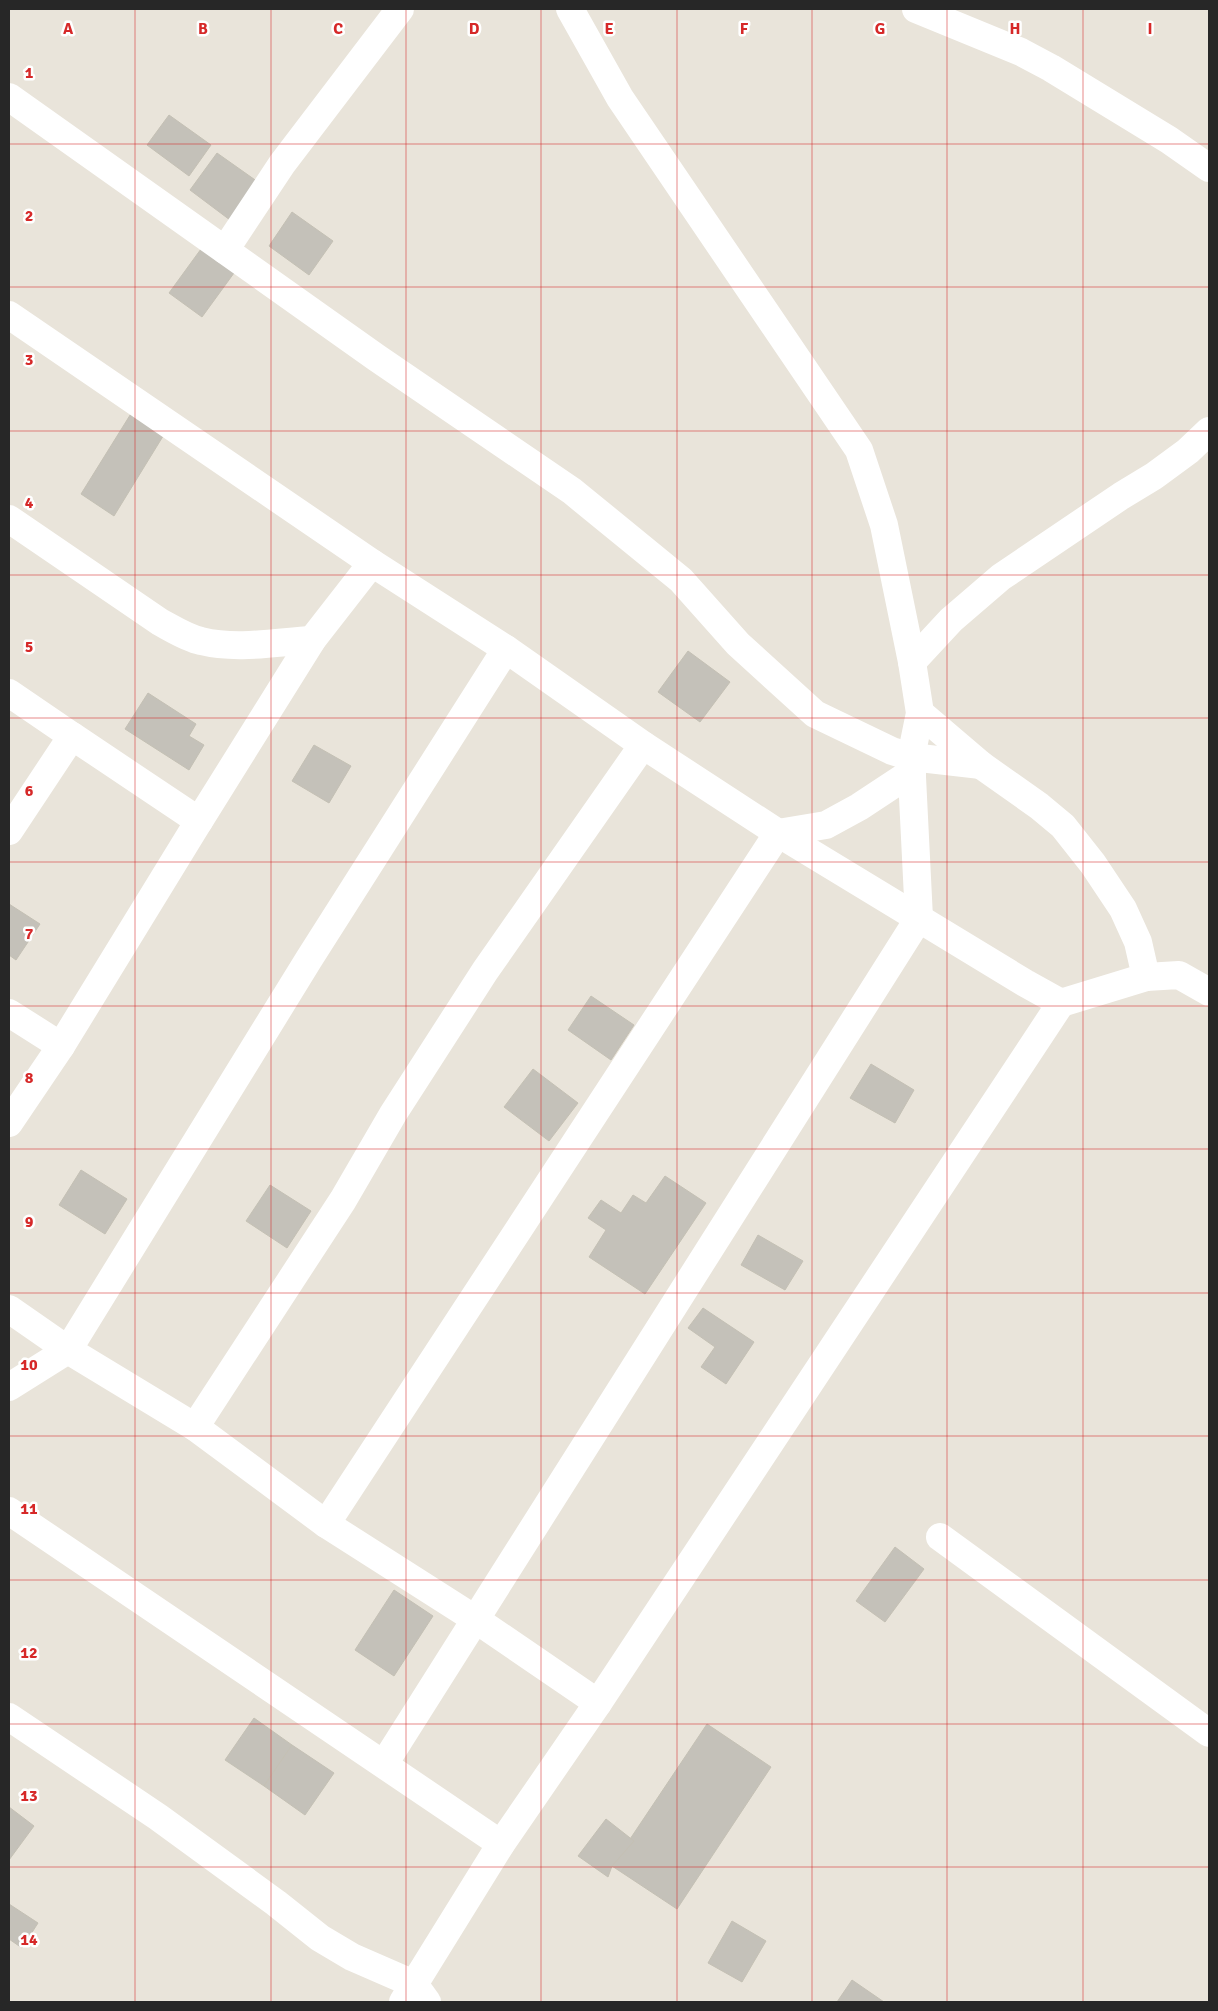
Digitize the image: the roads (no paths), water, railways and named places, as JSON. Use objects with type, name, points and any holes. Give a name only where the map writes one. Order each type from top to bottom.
[{"type":"street","points":[[225,250],[282,164],[400,9]]},
{"type":"street","points":[[384,1764],[919,918],[911,765],[920,713],[912,662],[884,525],[860,450],[620,98],[570,9]]},
{"type":"street","points":[[916,9],[1021,52],[1051,68],[1152,130],[1209,168]]},
{"type":"street","points":[[9,97],[377,358],[572,491],[674,573],[738,644],[815,714],[892,751],[911,765],[981,765]]},
{"type":"street","points":[[9,315],[372,564],[506,649],[643,744],[778,833],[968,949],[1061,1003]]},
{"type":"street","points":[[912,662],[951,620],[1001,577],[1120,496],[1154,476],[1188,451],[1209,431]]},
{"type":"street","points":[[9,519],[160,622],[194,639],[231,645],[312,640]]},
{"type":"street","points":[[9,1123],[61,1046],[312,640],[372,564]]},
{"type":"street","points":[[9,1387],[68,1350],[309,959],[506,649]]},
{"type":"street","points":[[9,693],[199,821]]},
{"type":"street","points":[[920,713],[981,765],[1039,806],[1062,826],[1093,864],[1123,909],[1138,942],[1146,977]]},
{"type":"street","points":[[9,831],[72,736]]},
{"type":"street","points":[[195,1427],[343,1200],[393,1114],[485,971],[643,744]]},
{"type":"street","points":[[326,1524],[778,833],[826,825],[859,807],[911,765]]},
{"type":"street","points":[[10,1719],[158,1817],[276,1903],[320,1938],[414,1996],[500,1844],[598,1703],[1061,1003],[1146,977],[1179,975],[1209,992]]},
{"type":"street","points":[[9,1014],[61,1046]]},
{"type":"street","points":[[9,1309],[68,1350],[195,1427],[326,1524],[475,1619],[598,1703]]},
{"type":"street","points":[[9,1511],[500,1844]]},
{"type":"street","points":[[940,1537],[1209,1733]]}]
